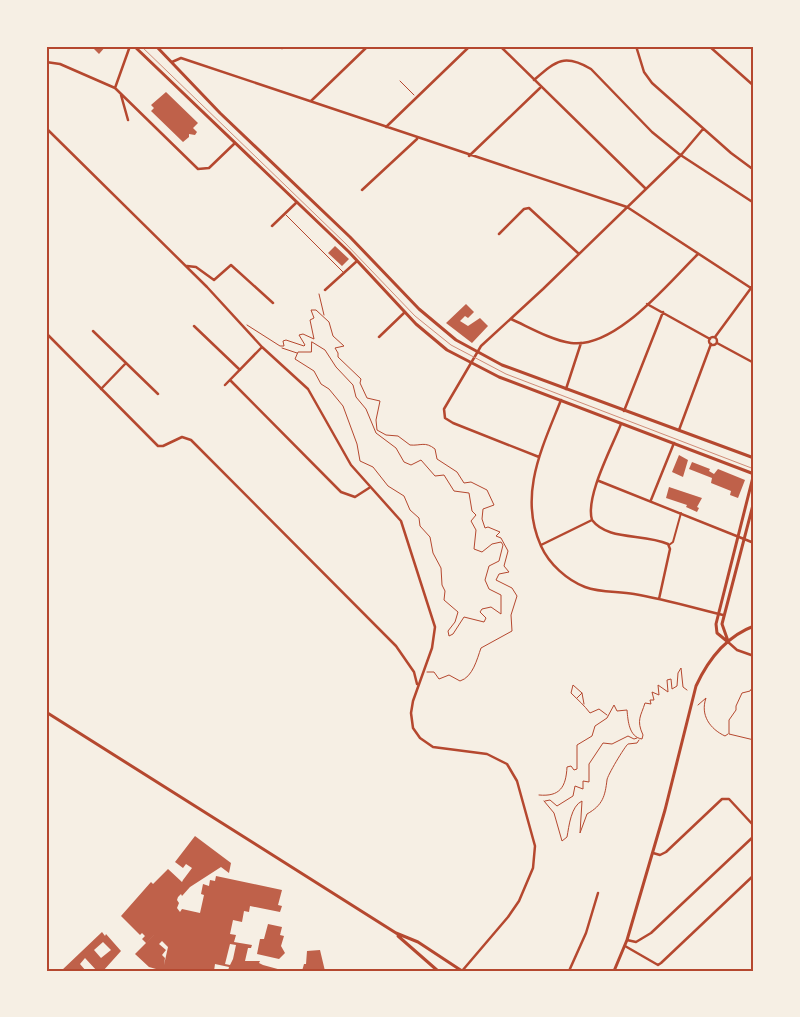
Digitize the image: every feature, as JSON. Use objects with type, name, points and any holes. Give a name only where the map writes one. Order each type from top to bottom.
[{"type":"main road","points":[[134,46],[297,202],[428,335],[469,363],[500,377],[754,474],[716,624],[717,633],[728,642]]},
{"type":"main road","points":[[156,46],[220,113],[350,237],[422,312],[441,329],[476,352],[502,365],[678,432],[754,458]]},
{"type":"main road","points":[[728,642],[722,628],[723,616],[754,501]]},
{"type":"main road","points":[[614,971],[627,940],[653,853],[696,686],[710,662],[728,642],[737,634],[754,626]]},
{"type":"main road","points":[[46,712],[396,933],[438,971]]},
{"type":"main road","points":[[396,933],[418,942],[462,971]]},
{"type":"street","points":[[115,88],[130,46]]},
{"type":"street","points":[[311,101],[368,46]]},
{"type":"street","points":[[386,127],[470,46]]},
{"type":"street","points":[[500,46],[540,88],[645,188]]},
{"type":"street","points":[[636,46],[644,72],[652,84],[703,129],[754,170]]},
{"type":"street","points":[[708,46],[754,86]]},
{"type":"street","points":[[172,62],[180,58],[469,156],[627,207],[752,289]]},
{"type":"street","points":[[534,80],[551,66],[562,60],[574,61],[591,69],[652,132],[681,155],[754,202]]},
{"type":"street","points":[[46,62],[60,64],[115,88],[194,166],[202,170],[209,168],[235,143]]},
{"type":"street","points":[[469,156],[540,88]]},
{"type":"street","points":[[121,93],[128,120]]},
{"type":"street","points":[[46,128],[186,266],[262,347],[314,397],[341,449],[369,488],[392,508],[401,521],[435,627],[432,648],[418,685],[411,713],[416,734],[426,744],[440,750],[487,754],[507,764],[518,780],[535,846],[533,868],[519,901],[508,917],[462,971]]},
{"type":"street","points":[[539,457],[445,418],[444,409],[476,352],[681,155],[703,129]]},
{"type":"street","points":[[362,190],[416,138]]},
{"type":"street","points":[[272,226],[297,202]]},
{"type":"street","points":[[499,234],[524,209],[529,208],[579,254]]},
{"type":"street","points":[[511,319],[567,342],[581,343],[620,329],[698,254]]},
{"type":"street","points":[[325,290],[357,261]]},
{"type":"street","points":[[186,266],[196,266],[214,280],[231,265],[272,303]]},
{"type":"street","points":[[647,304],[710,338],[716,337],[754,284]]},
{"type":"street","points":[[379,337],[405,312]]},
{"type":"street","points":[[624,411],[663,312]]},
{"type":"street","points":[[194,326],[240,370]]},
{"type":"street","points":[[93,331],[158,394]]},
{"type":"street","points":[[46,333],[160,446],[182,437],[188,438],[396,646],[414,672],[418,685]]},
{"type":"street","points":[[716,337],[717,343]]},
{"type":"street","points":[[678,432],[711,344],[710,338]]},
{"type":"street","points":[[565,389],[581,343]]},
{"type":"street","points":[[711,344],[717,343],[754,363]]},
{"type":"street","points":[[225,385],[262,347]]},
{"type":"street","points":[[101,389],[126,363]]},
{"type":"street","points":[[230,380],[341,492],[355,497],[360,496],[369,488]]},
{"type":"street","points":[[561,400],[539,457],[532,484],[531,510],[541,545],[548,558],[562,572],[580,584],[600,590],[628,593],[723,616]]},
{"type":"street","points":[[621,422],[590,505],[592,520],[610,533],[645,537],[669,545]]},
{"type":"street","points":[[651,500],[674,443]]},
{"type":"street","points":[[598,481],[651,500],[754,543]]},
{"type":"street","points":[[669,545],[673,542],[681,514]]},
{"type":"street","points":[[541,545],[592,520]]},
{"type":"street","points":[[659,600],[670,549],[669,545]]},
{"type":"street","points":[[728,642],[737,650],[754,656]]},
{"type":"street","points":[[653,853],[660,855],[666,852],[718,801],[726,798],[754,826]]},
{"type":"street","points":[[627,940],[636,942],[651,933],[754,836]]},
{"type":"street","points":[[625,946],[658,965],[754,875]]},
{"type":"street","points":[[569,971],[583,941],[598,893]]},
{"type":"lane","points":[[285,214],[344,273]]},
{"type":"path","points":[[400,81],[416,98]]},
{"type":"path","points":[[319,294],[325,313],[324,316]]},
{"type":"path","points":[[282,347],[285,345],[283,342],[286,340],[304,345],[299,336],[300,334],[313,339],[315,334],[310,320],[314,318],[311,310],[316,310],[330,323],[333,336],[344,346],[335,348],[338,357],[361,379],[360,383],[366,398],[380,402],[376,420],[377,430],[386,435],[398,436],[410,445],[428,444],[435,449],[437,459],[456,472],[464,483],[471,482],[478,488],[478,485],[484,486],[494,505],[483,509],[482,522],[485,528],[488,527],[501,533],[496,536],[500,538],[508,551],[504,566],[509,572],[499,574],[496,580],[512,588],[517,596],[511,615],[511,632],[494,639],[489,645],[481,648],[478,661],[464,680],[460,681],[450,675],[439,678],[434,672],[426,672]]},
{"type":"path","points":[[245,323],[282,347],[297,353],[309,353],[312,342],[322,347],[336,367],[355,388],[356,397],[366,409],[376,434],[396,448],[404,462],[411,465],[421,460],[435,476],[444,475],[454,491],[469,493],[472,510],[476,515],[471,521],[476,530],[474,549],[482,552],[492,544],[501,542],[503,545],[499,561],[489,566],[485,580],[489,589],[502,595],[501,614],[491,607],[482,609],[481,613],[486,618],[484,622],[464,617],[451,637],[449,636],[448,631],[456,622],[458,612],[444,600],[445,591],[442,585],[441,568],[433,553],[430,537],[420,526],[419,518],[410,510],[405,498],[388,486],[373,467],[360,461],[358,444],[343,406],[332,391],[321,384],[314,371],[295,359],[297,353]]},
{"type":"path","points":[[639,738],[637,743],[628,744],[622,750],[617,763],[606,779],[606,793],[593,812],[587,814],[580,833],[582,801],[578,803],[570,818],[567,837],[562,841],[554,812],[544,801],[550,800],[556,806],[573,796],[575,786],[583,789],[583,781],[588,782],[589,764],[603,743],[612,744],[628,736],[634,740],[639,738],[644,737],[638,725],[639,714],[645,703],[650,704],[650,700],[654,700],[652,692],[659,695],[659,684],[668,692],[667,680],[671,679],[672,689],[677,686],[678,673],[681,668],[683,687],[687,690]]},
{"type":"path","points":[[584,704],[585,697],[574,685],[571,686],[572,693],[584,704],[590,713],[599,709],[608,716]]},
{"type":"path","points":[[729,734],[729,720],[736,710],[742,693],[750,691],[754,685]]},
{"type":"path","points":[[577,698],[582,693]]},
{"type":"path","points":[[698,704],[706,698],[704,708],[709,725],[725,736],[729,734],[754,740]]},
{"type":"path","points":[[539,795],[551,795],[560,791],[568,774],[567,767],[571,766],[574,770],[578,769],[577,745],[592,736],[595,726],[608,716],[614,705],[617,711],[627,710],[629,728],[639,738]]},
{"type":"building","points":[[91,46],[106,46],[99,54]]},
{"type":"building","points":[[166,92],[198,123],[193,128],[197,132],[195,135],[189,134],[189,137],[183,142],[151,111],[154,108],[151,105]]},
{"type":"building","points":[[335,246],[349,259],[342,266],[328,253]]},
{"type":"building","points":[[466,304],[474,312],[468,318],[465,316],[460,321],[468,326],[480,318],[488,326],[472,343],[446,323]]},
{"type":"building","points":[[679,455],[688,460],[683,477],[672,472]]},
{"type":"building","points":[[692,462],[710,469],[709,471],[714,474],[718,469],[745,480],[738,498],[730,495],[731,491],[711,483],[712,478],[689,469]]},
{"type":"building","points":[[669,487],[702,498],[697,507],[699,508],[697,512],[686,507],[687,505],[666,498]]},
{"type":"building","points":[[195,836],[231,863],[229,873],[221,867],[190,887],[182,896],[181,894],[177,900],[179,903],[177,908],[180,912],[182,909],[200,913],[204,895],[201,894],[203,884],[209,886],[210,880],[215,881],[216,876],[282,890],[278,905],[282,906],[280,912],[250,906],[249,912],[244,911],[242,922],[233,920],[230,934],[236,935],[234,942],[252,945],[251,948],[248,948],[245,961],[260,961],[259,963],[263,965],[285,971],[228,971],[229,967],[215,964],[214,971],[163,971],[149,967],[135,954],[146,943],[142,939],[145,936],[142,933],[140,935],[121,916],[151,882],[153,884],[168,869],[182,882],[192,868],[186,864],[183,868],[175,862]],"holes":[[[162,941],[168,947],[164,965],[165,958],[162,955],[166,950],[159,944]],[[230,944],[236,945],[230,965],[225,964]]]},
{"type":"building","points":[[268,924],[282,927],[280,935],[284,936],[281,946],[285,953],[279,959],[257,954],[260,939],[264,939]]},
{"type":"building","points":[[102,932],[121,951],[103,971],[97,971],[85,958],[80,964],[86,971],[61,971]],"holes":[[[103,942],[111,950],[101,958],[94,950]]]},
{"type":"building","points":[[320,950],[325,971],[302,971],[304,964],[306,964],[307,951]]},
{"type":"tram line","points":[[141,46],[346,244],[415,316],[451,345],[506,374],[754,469]]}]
